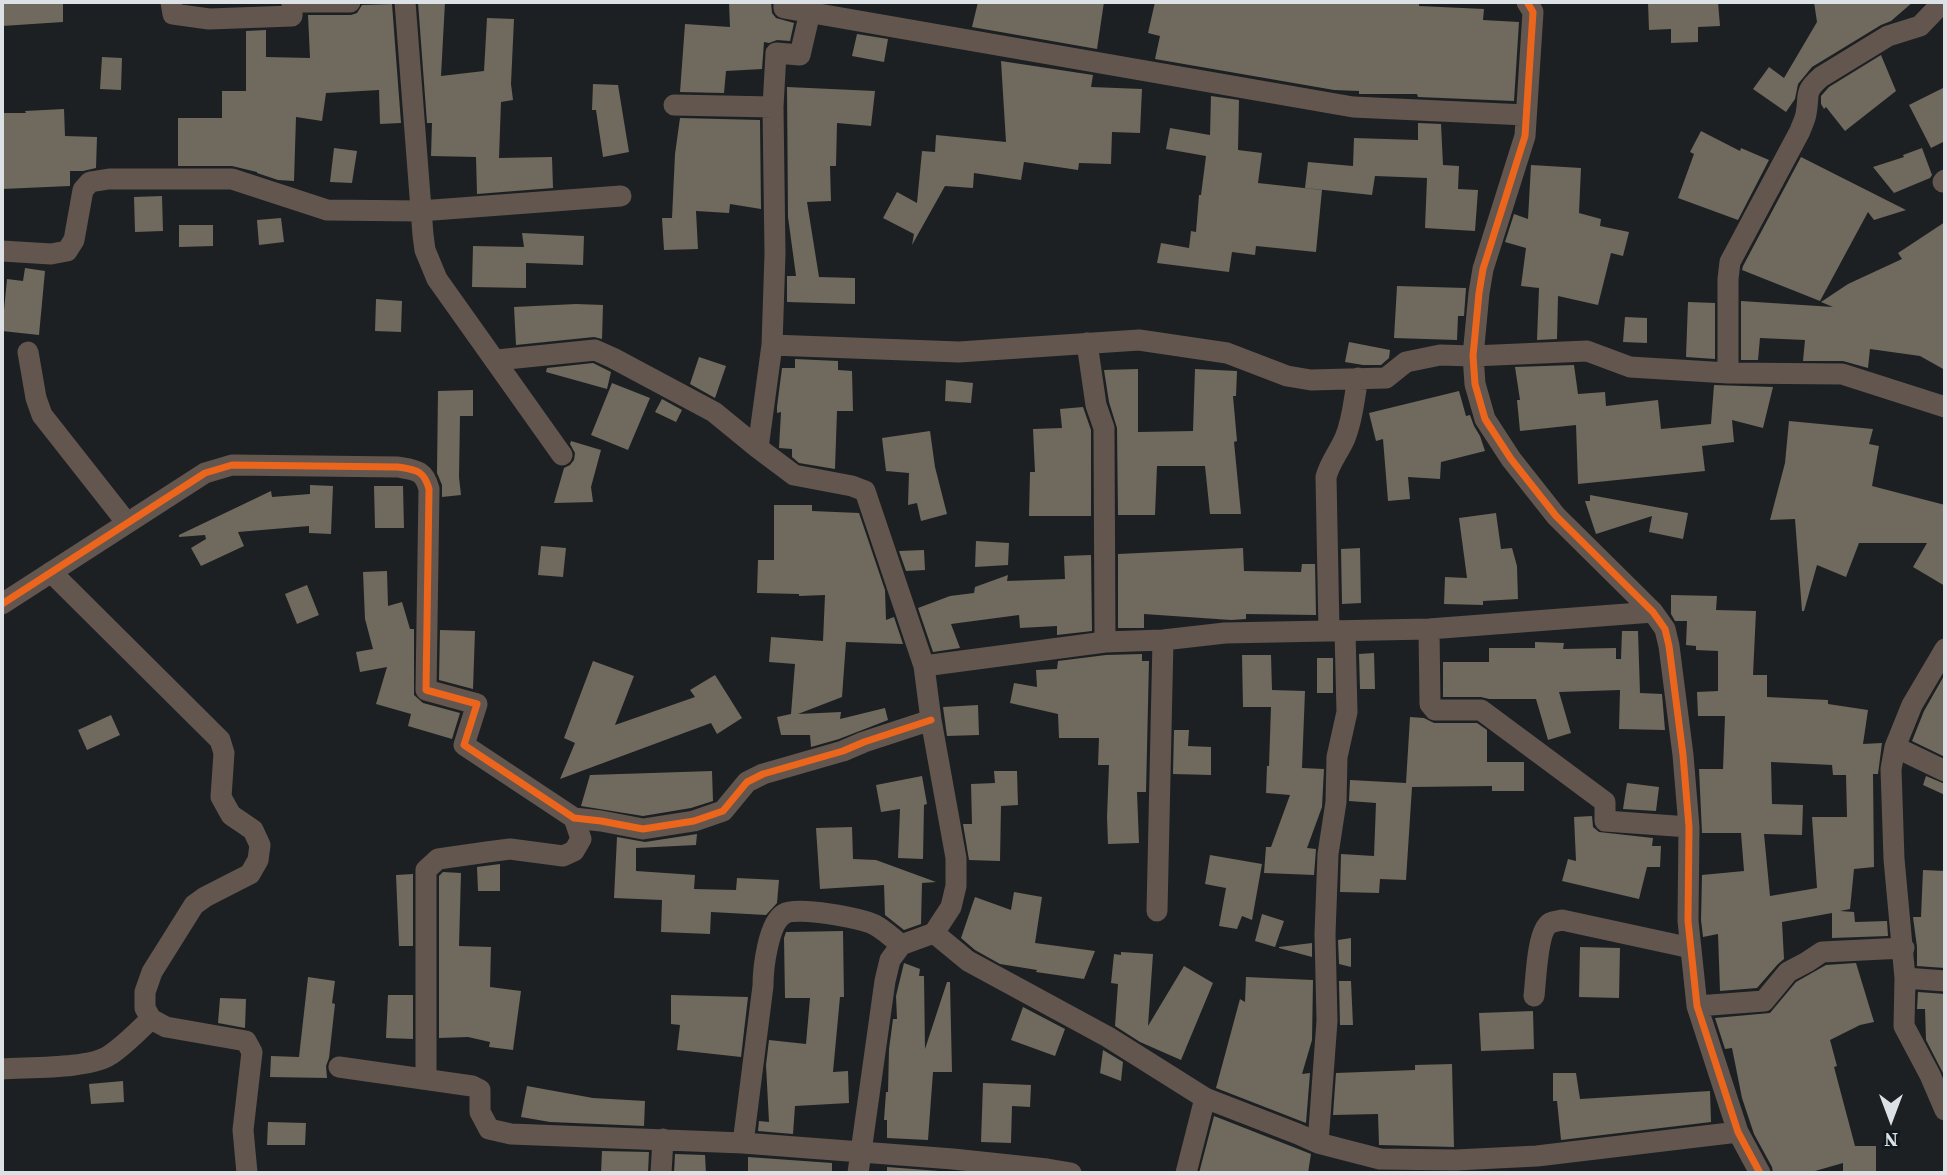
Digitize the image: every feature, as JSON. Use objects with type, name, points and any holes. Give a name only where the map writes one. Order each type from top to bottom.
[{"type":"street","points":[[172,2],[173,14],[209,19],[292,16],[292,2],[350,2]]},
{"type":"street","points":[[405,2],[425,250],[437,279],[562,454]]},
{"type":"street","points":[[1527,2],[1533,12],[1525,136],[1483,269],[1473,356],[1475,384],[1485,419],[1511,459],[1556,516],[1653,612],[1665,629],[1670,646],[1684,755],[1689,827],[1688,921],[1697,1006],[1738,1132],[1760,1173]]},
{"type":"street","points":[[1728,373],[1730,262],[1800,131],[1805,117],[1807,94],[1812,85],[1888,36],[1920,26],[1943,2]]},
{"type":"street","points":[[784,5],[810,12],[1353,107],[1526,115]]},
{"type":"street","points":[[758,448],[772,345],[776,53],[800,55],[810,12]]},
{"type":"street","points":[[674,105],[774,107]]},
{"type":"street","points":[[2,251],[51,254],[67,251],[74,240],[83,190],[90,182],[109,179],[232,179],[327,209],[421,211],[621,196]]},
{"type":"street","points":[[772,345],[959,352],[1139,340],[1227,353],[1287,376],[1311,380],[1386,378],[1406,362],[1440,355],[1587,351],[1630,367],[1728,373],[1842,374],[1945,407]]},
{"type":"street","points":[[1087,343],[1096,405],[1104,428],[1105,642]]},
{"type":"street","points":[[497,360],[594,350],[715,412],[794,475],[865,491],[924,666],[956,858],[956,886],[951,907],[934,933],[901,945],[890,960],[859,1163]]},
{"type":"street","points":[[28,352],[36,398],[42,415],[127,523]]},
{"type":"street","points":[[1318,1143],[1327,1021],[1325,934],[1328,854],[1336,802],[1337,757],[1347,712],[1337,631],[1326,477],[1329,465],[1345,440],[1349,428],[1358,378]]},
{"type":"street","points":[[2,604],[205,473],[232,465],[398,467],[416,470],[426,478],[429,489],[426,690],[477,704],[464,745],[574,818],[643,829],[694,821],[723,811],[747,782],[763,774],[843,751],[931,720]]},
{"type":"street","points":[[51,572],[220,740],[224,753],[221,797],[231,815],[253,830],[260,845],[258,860],[250,874],[194,905],[152,972],[145,992],[145,1008],[151,1019],[166,1027],[246,1041],[252,1052],[243,1130],[247,1173]]},
{"type":"street","points":[[924,666],[1105,642],[1163,640],[1226,633],[1429,629],[1653,612]]},
{"type":"street","points":[[1429,629],[1430,704],[1435,710],[1481,710],[1605,802],[1605,821],[1689,827]]},
{"type":"street","points":[[1157,911],[1163,640]]},
{"type":"street","points":[[1945,649],[1912,705],[1895,747],[1891,769],[1894,859],[1904,948],[1904,1026],[1945,1110]]},
{"type":"street","points":[[1895,747],[1945,771]]},
{"type":"street","points":[[426,1078],[426,870],[438,859],[510,849],[563,856],[574,851],[581,839],[574,818]]},
{"type":"street","points":[[743,1143],[763,986],[763,967],[775,924],[783,914],[798,911],[861,919],[877,926],[901,945]]},
{"type":"street","points":[[1534,996],[1541,940],[1550,923],[1562,920],[1691,948]]},
{"type":"street","points":[[934,933],[968,961],[1108,1037],[1205,1098],[1318,1143],[1408,1167],[1457,1160],[1537,1156],[1738,1132]]},
{"type":"street","points":[[1697,1006],[1764,1001],[1788,972],[1822,952],[1904,948]]},
{"type":"street","points":[[1905,978],[1945,981]]},
{"type":"street","points":[[2,1069],[92,1063],[108,1057],[151,1019]]},
{"type":"street","points":[[340,1067],[460,1083],[480,1090],[480,1112],[489,1129],[511,1134],[743,1143],[859,1163],[980,1162],[1072,1173]]},
{"type":"street","points":[[1186,1173],[1205,1098]]},
{"type":"street","points":[[662,1173],[663,1139]]},
{"type":"building","points":[[2,2],[63,2],[63,22],[2,26]]},
{"type":"building","points":[[418,2],[445,2],[441,76],[484,71],[487,18],[514,19],[511,84],[513,100],[501,102],[499,158],[552,157],[553,188],[477,194],[476,157],[431,156],[432,123],[427,123]]},
{"type":"building","points":[[729,2],[771,2],[772,13],[776,18],[794,23],[790,41],[764,42],[762,69],[726,71],[724,93],[680,92],[685,24],[730,27]]},
{"type":"building","points":[[978,2],[1104,2],[1097,49],[972,27]]},
{"type":"building","points":[[1155,2],[1419,2],[1419,6],[1484,9],[1483,20],[1519,22],[1514,101],[1418,97],[1417,94],[1359,94],[1359,91],[1334,90],[1155,59],[1160,36],[1148,33]]},
{"type":"building","points":[[1648,2],[1718,2],[1720,26],[1698,27],[1698,42],[1671,43],[1671,29],[1649,30]]},
{"type":"building","points":[[1814,2],[1913,2],[1891,21],[1812,67],[1798,84],[1795,99],[1786,112],[1753,89],[1769,67],[1784,78],[1817,22]]},
{"type":"building","points":[[392,4],[401,123],[380,124],[379,90],[326,93],[322,121],[296,117],[294,181],[278,180],[232,166],[178,166],[178,118],[222,118],[222,91],[246,91],[246,31],[266,30],[266,57],[310,58],[308,15],[351,15],[357,13],[362,5]]},
{"type":"building","points":[[857,34],[888,39],[884,62],[852,56]]},
{"type":"building","points":[[1881,55],[1896,91],[1845,131],[1826,107],[1824,109],[1821,96],[1829,87]]},
{"type":"building","points":[[102,57],[122,58],[121,90],[100,89]]},
{"type":"building","points":[[1001,61],[1093,75],[1091,87],[1142,89],[1140,133],[1112,132],[1111,164],[1079,163],[1078,170],[1024,162],[1021,180],[974,173],[973,188],[945,186],[912,245],[914,234],[883,218],[897,192],[917,203],[922,151],[935,152],[936,135],[1006,142]]},
{"type":"building","points":[[593,84],[618,85],[629,152],[603,157],[596,110],[592,110]]},
{"type":"building","points":[[787,87],[875,91],[871,126],[837,123],[836,166],[830,166],[831,201],[807,202],[819,277],[855,278],[855,304],[787,302],[787,276],[796,276],[788,217]]},
{"type":"building","points":[[1945,87],[1945,141],[1931,148],[1909,105]]},
{"type":"building","points":[[1211,96],[1239,100],[1238,150],[1262,153],[1258,183],[1322,190],[1316,252],[1256,246],[1255,255],[1232,252],[1229,272],[1157,263],[1161,243],[1189,248],[1191,231],[1196,232],[1206,156],[1166,149],[1170,128],[1210,135]]},
{"type":"building","points":[[64,109],[65,136],[97,137],[96,168],[70,171],[70,186],[2,189],[2,113]]},
{"type":"building","points":[[680,118],[760,120],[761,209],[730,204],[729,213],[696,211],[698,249],[664,250],[662,218],[672,218],[675,154]]},
{"type":"building","points":[[1418,123],[1441,124],[1443,165],[1459,166],[1458,189],[1478,190],[1475,231],[1425,228],[1427,178],[1375,176],[1372,195],[1305,188],[1308,162],[1353,166],[1354,138],[1418,140]]},
{"type":"building","points":[[1701,131],[1740,151],[1741,148],[1769,160],[1738,220],[1678,198],[1694,154],[1690,152]]},
{"type":"building","points":[[334,148],[357,151],[352,183],[330,182]]},
{"type":"building","points":[[1922,148],[1932,175],[1894,193],[1873,167]]},
{"type":"building","points":[[1801,157],[1906,210],[1874,220],[1868,212],[1820,301],[1742,270]]},
{"type":"building","points":[[1531,165],[1581,168],[1579,213],[1601,219],[1600,226],[1629,232],[1623,256],[1611,253],[1598,305],[1558,296],[1557,339],[1537,340],[1539,288],[1521,286],[1526,248],[1505,242],[1514,214],[1528,219]]},
{"type":"building","points":[[162,196],[163,231],[135,232],[134,197]]},
{"type":"building","points":[[281,218],[284,242],[259,245],[257,220]]},
{"type":"building","points":[[1945,222],[1945,370],[1920,356],[1870,349],[1868,368],[1843,361],[1803,361],[1805,340],[1760,338],[1758,360],[1741,360],[1741,301],[1833,307],[1821,302],[1848,284],[1902,259],[1898,253]]},
{"type":"building","points":[[179,225],[213,225],[213,246],[179,247]]},
{"type":"building","points":[[522,233],[584,236],[583,265],[526,263],[526,288],[472,287],[473,246],[524,247]]},
{"type":"building","points":[[25,268],[45,271],[39,335],[2,331],[7,279],[23,281]]},
{"type":"building","points":[[1397,286],[1466,288],[1464,316],[1458,316],[1457,340],[1394,338]]},
{"type":"building","points":[[376,299],[402,301],[401,332],[375,331]]},
{"type":"building","points":[[1688,302],[1715,303],[1715,359],[1686,357]]},
{"type":"building","points":[[603,305],[602,339],[594,337],[516,345],[514,307]]},
{"type":"building","points":[[1625,317],[1647,318],[1647,343],[1623,342]]},
{"type":"building","points":[[1349,342],[1390,350],[1389,358],[1381,365],[1345,362]]},
{"type":"building","points":[[699,357],[726,366],[715,398],[690,384]]},
{"type":"building","points":[[795,359],[838,361],[838,370],[852,371],[853,411],[837,411],[835,469],[799,463],[792,457],[792,449],[779,448],[781,412],[777,413],[777,407],[782,368],[795,368]]},
{"type":"building","points":[[593,363],[611,372],[607,389],[546,372],[547,368]]},
{"type":"building","points":[[1574,365],[1578,394],[1605,392],[1606,406],[1658,400],[1661,429],[1711,424],[1714,385],[1773,387],[1763,428],[1732,420],[1734,442],[1702,446],[1705,471],[1578,484],[1576,425],[1520,431],[1517,400],[1520,400],[1515,367]]},
{"type":"building","points":[[1138,369],[1138,432],[1193,431],[1195,369],[1237,371],[1236,396],[1233,396],[1237,441],[1234,442],[1241,514],[1210,514],[1205,466],[1157,466],[1155,515],[1118,515],[1117,428],[1109,402],[1104,370]]},
{"type":"building","points":[[946,380],[973,383],[971,403],[945,401]]},
{"type":"building","points":[[612,383],[650,398],[628,450],[591,435]]},
{"type":"building","points":[[473,390],[473,416],[460,416],[461,495],[442,497],[442,485],[437,473],[438,391]]},
{"type":"building","points":[[1459,391],[1466,416],[1470,415],[1485,451],[1441,462],[1440,479],[1408,477],[1410,499],[1388,501],[1383,439],[1376,441],[1369,413]]},
{"type":"building","points":[[662,399],[682,410],[676,422],[655,412]]},
{"type":"building","points":[[1083,407],[1091,430],[1091,516],[1029,516],[1030,472],[1035,472],[1033,429],[1062,428],[1060,409]]},
{"type":"building","points":[[1789,421],[1873,429],[1869,444],[1879,446],[1872,486],[1945,505],[1945,586],[1913,567],[1927,543],[1859,543],[1846,577],[1817,565],[1802,611],[1795,519],[1770,520],[1785,463]]},
{"type":"building","points":[[930,431],[935,467],[947,514],[921,521],[917,503],[908,505],[909,473],[886,471],[882,438]]},
{"type":"building","points":[[571,441],[601,450],[591,487],[593,502],[554,503],[564,468],[574,460]]},
{"type":"building","points":[[310,485],[333,486],[331,534],[309,533],[309,526],[238,532],[244,546],[201,566],[191,548],[206,539],[205,535],[179,537],[271,491],[272,497],[310,494]]},
{"type":"building","points":[[374,486],[403,486],[404,528],[375,528]]},
{"type":"building","points":[[1590,495],[1688,513],[1683,539],[1649,532],[1652,516],[1596,534],[1585,501],[1590,501]]},
{"type":"building","points":[[774,505],[812,505],[812,511],[859,513],[885,590],[886,620],[894,617],[903,644],[846,642],[842,697],[798,714],[841,712],[840,719],[885,708],[888,720],[811,747],[810,735],[781,735],[777,717],[791,714],[795,664],[769,662],[771,637],[823,641],[825,595],[757,593],[758,560],[774,560]]},
{"type":"building","points":[[1496,513],[1501,549],[1512,548],[1517,566],[1518,599],[1483,601],[1483,605],[1444,604],[1445,577],[1467,578],[1459,518]]},
{"type":"building","points":[[976,541],[1009,543],[1008,565],[975,567]]},
{"type":"building","points":[[541,546],[566,548],[563,577],[538,575]]},
{"type":"building","points":[[1243,548],[1244,571],[1301,572],[1302,564],[1315,564],[1316,615],[1246,614],[1246,619],[1231,620],[1144,614],[1144,628],[1118,628],[1118,554]]},
{"type":"building","points":[[1360,548],[1361,603],[1342,604],[1341,549]]},
{"type":"building","points":[[924,550],[925,570],[906,571],[899,551]]},
{"type":"building","points":[[1091,555],[1092,631],[1057,635],[1057,626],[1020,628],[1019,615],[951,624],[960,648],[933,652],[918,608],[950,596],[974,593],[975,587],[1008,575],[1007,581],[1065,579],[1064,556]]},
{"type":"building","points":[[387,571],[388,606],[402,602],[410,629],[414,629],[414,695],[423,703],[460,713],[452,739],[408,726],[411,714],[376,704],[387,667],[360,672],[356,652],[373,649],[365,619],[363,572]]},
{"type":"building","points":[[307,585],[319,615],[297,624],[285,594]]},
{"type":"building","points":[[1671,595],[1717,596],[1716,610],[1756,611],[1753,675],[1767,675],[1767,697],[1828,700],[1828,704],[1868,710],[1863,744],[1882,743],[1878,774],[1873,774],[1874,867],[1854,869],[1850,909],[1840,911],[1854,912],[1855,922],[1887,921],[1888,936],[1832,938],[1832,913],[1782,922],[1784,959],[1757,988],[1720,991],[1718,934],[1703,937],[1702,875],[1744,871],[1741,833],[1702,833],[1699,769],[1723,769],[1725,716],[1698,716],[1697,692],[1718,691],[1718,651],[1696,650],[1696,646],[1686,645],[1687,621],[1675,621],[1671,614]],"holes":[[[1771,762],[1832,765],[1833,775],[1846,775],[1847,817],[1812,817],[1817,888],[1770,896],[1764,834],[1802,835],[1803,805],[1772,804]]]},
{"type":"building","points":[[440,630],[475,631],[473,689],[439,680]]},
{"type":"building","points":[[1622,631],[1638,631],[1640,693],[1662,694],[1665,730],[1619,729],[1620,690],[1559,692],[1571,733],[1548,740],[1536,699],[1443,697],[1443,662],[1489,662],[1489,648],[1535,648],[1535,642],[1564,643],[1563,649],[1616,648],[1616,659],[1621,659]]},
{"type":"building","points":[[1374,653],[1375,689],[1360,689],[1359,654]]},
{"type":"building","points":[[1142,654],[1142,661],[1149,661],[1146,792],[1137,792],[1139,843],[1108,844],[1109,765],[1098,765],[1099,738],[1059,738],[1058,714],[1010,703],[1014,683],[1037,687],[1036,670],[1057,669],[1058,661]]},
{"type":"building","points":[[1242,655],[1271,655],[1272,690],[1305,691],[1302,768],[1324,769],[1322,807],[1307,848],[1316,849],[1314,875],[1264,873],[1266,847],[1271,847],[1290,795],[1266,793],[1271,707],[1243,707]]},
{"type":"building","points":[[1317,658],[1333,658],[1333,693],[1317,693]]},
{"type":"building","points":[[593,661],[634,676],[615,725],[695,697],[690,690],[715,675],[742,718],[717,734],[711,723],[560,779],[575,743],[564,738]]},
{"type":"building","points":[[1945,674],[1945,757],[1912,741],[1924,711]]},
{"type":"building","points":[[978,705],[979,735],[947,736],[943,707]]},
{"type":"building","points":[[111,715],[120,735],[87,750],[78,730]]},
{"type":"building","points":[[1410,717],[1424,718],[1434,723],[1477,723],[1487,730],[1487,762],[1524,762],[1524,791],[1492,791],[1492,786],[1412,787],[1406,880],[1380,879],[1379,893],[1340,892],[1341,854],[1374,856],[1376,803],[1349,801],[1350,780],[1406,783]]},
{"type":"building","points":[[1174,730],[1189,730],[1188,746],[1211,747],[1211,775],[1173,774]]},
{"type":"building","points":[[712,771],[713,801],[691,808],[643,816],[581,806],[590,775]]},
{"type":"building","points":[[994,771],[1017,771],[1018,805],[1001,806],[1000,861],[969,860],[963,824],[972,824],[971,784],[995,783]]},
{"type":"building","points":[[922,776],[927,804],[924,805],[923,859],[898,858],[900,809],[881,812],[876,785]]},
{"type":"building","points":[[1926,776],[1945,784],[1945,795],[1923,785]]},
{"type":"building","points":[[1627,783],[1659,787],[1656,811],[1623,809]]},
{"type":"building","points":[[1592,816],[1593,827],[1599,832],[1653,838],[1652,846],[1661,846],[1660,867],[1647,867],[1639,899],[1562,881],[1568,859],[1576,861],[1574,817]]},
{"type":"building","points":[[852,827],[853,859],[876,860],[936,882],[922,883],[921,924],[904,930],[885,915],[884,885],[820,889],[816,828]]},
{"type":"building","points":[[697,834],[696,845],[636,848],[636,871],[695,875],[694,889],[736,890],[737,878],[779,880],[777,903],[766,915],[711,912],[710,934],[661,932],[662,900],[614,898],[617,837],[645,842]]},
{"type":"building","points":[[1210,855],[1262,864],[1252,920],[1242,916],[1237,929],[1219,926],[1226,888],[1205,884]]},
{"type":"building","points":[[500,864],[500,891],[478,891],[477,867]]},
{"type":"building","points":[[1923,870],[1945,871],[1945,968],[1917,966],[1913,917],[1921,917]]},
{"type":"building","points":[[443,872],[461,873],[459,946],[491,947],[490,987],[521,991],[513,1050],[489,1047],[490,1042],[468,1037],[439,1038],[439,876]]},
{"type":"building","points":[[413,874],[413,946],[399,946],[396,875]]},
{"type":"building","points":[[1014,892],[1042,897],[1035,943],[1095,951],[1084,979],[1000,964],[975,950],[961,938],[975,897],[1011,910]]},
{"type":"building","points":[[1262,914],[1284,921],[1275,947],[1255,941]]},
{"type":"building","points":[[843,931],[844,997],[840,997],[833,1072],[848,1071],[849,1103],[795,1106],[793,1134],[758,1131],[759,1121],[769,1122],[766,1065],[769,1040],[806,1044],[810,998],[785,998],[786,932]]},
{"type":"building","points":[[1351,938],[1351,967],[1339,964],[1338,940]]},
{"type":"building","points":[[1312,943],[1312,957],[1279,948],[1279,947]]},
{"type":"building","points":[[1580,947],[1620,948],[1619,998],[1579,997]]},
{"type":"building","points":[[1121,952],[1153,954],[1148,1026],[1184,966],[1213,983],[1181,1060],[1140,1042],[1115,1026],[1118,984],[1111,983],[1114,954],[1121,955]]},
{"type":"building","points":[[904,963],[920,969],[919,976],[924,976],[925,1049],[947,982],[950,982],[952,1072],[933,1072],[928,1140],[887,1138],[887,1120],[884,1120],[889,1049],[893,1019],[897,1019],[896,996]]},
{"type":"building","points":[[1856,963],[1874,1022],[1860,1025],[1830,1040],[1837,1066],[1834,1067],[1855,1146],[1876,1146],[1876,1173],[1843,1173],[1843,1163],[1808,1173],[1773,1173],[1754,1134],[1742,1098],[1732,1048],[1725,1049],[1715,1018],[1770,1013],[1796,982],[1826,965]]},
{"type":"building","points":[[308,977],[335,981],[327,1078],[270,1077],[271,1056],[299,1057]]},
{"type":"building","points":[[1246,977],[1313,980],[1312,1040],[1302,1074],[1310,1073],[1306,1123],[1216,1088],[1240,999],[1245,1002]]},
{"type":"building","points":[[1339,981],[1351,981],[1353,1025],[1340,1025]]},
{"type":"building","points":[[1918,992],[1945,994],[1945,1077],[1926,1040],[1925,1009],[1917,1009]]},
{"type":"building","points":[[388,995],[413,995],[413,1039],[386,1038]]},
{"type":"building","points":[[671,995],[748,997],[741,1057],[677,1050],[680,1025],[671,1024]]},
{"type":"building","points":[[220,998],[246,999],[245,1028],[218,1023]]},
{"type":"building","points":[[1023,1007],[1065,1029],[1055,1056],[1011,1040]]},
{"type":"building","points":[[1533,1011],[1534,1049],[1481,1051],[1479,1013]]},
{"type":"building","points":[[1103,1050],[1123,1062],[1121,1081],[1100,1073]]},
{"type":"building","points":[[1452,1064],[1454,1147],[1379,1145],[1378,1114],[1333,1115],[1336,1073],[1415,1070],[1415,1065]]},
{"type":"building","points":[[1553,1073],[1576,1073],[1580,1099],[1710,1091],[1711,1122],[1561,1140],[1557,1101],[1553,1101]]},
{"type":"building","points":[[123,1081],[124,1102],[91,1104],[89,1084]]},
{"type":"building","points":[[983,1083],[1031,1085],[1030,1107],[1012,1106],[1011,1143],[981,1142]]},
{"type":"building","points":[[527,1086],[593,1098],[645,1101],[644,1126],[550,1122],[521,1117]]},
{"type":"building","points":[[1214,1116],[1311,1154],[1308,1173],[1199,1173]]},
{"type":"building","points":[[268,1122],[306,1123],[305,1145],[267,1145]]},
{"type":"building","points":[[602,1151],[649,1152],[648,1173],[601,1173]]},
{"type":"building","points":[[675,1154],[705,1155],[706,1173],[674,1173]]},
{"type":"building","points":[[748,1157],[832,1163],[832,1173],[748,1173]]},
{"type":"building","points":[[887,1167],[952,1172],[962,1173],[887,1173]]},
{"type":"cycle path","points":[[1527,2],[1533,12],[1525,136],[1483,269],[1473,356],[1475,384],[1485,419],[1511,459],[1556,516],[1653,612],[1665,629],[1683,755],[1689,827],[1688,921],[1697,1006],[1738,1132],[1760,1173]]},
{"type":"cycle path","points":[[2,604],[205,473],[232,465],[398,467],[422,474],[429,489],[426,690],[477,704],[464,745],[574,818],[643,829],[694,821],[723,811],[747,782],[763,774],[843,751],[931,720]]}]
